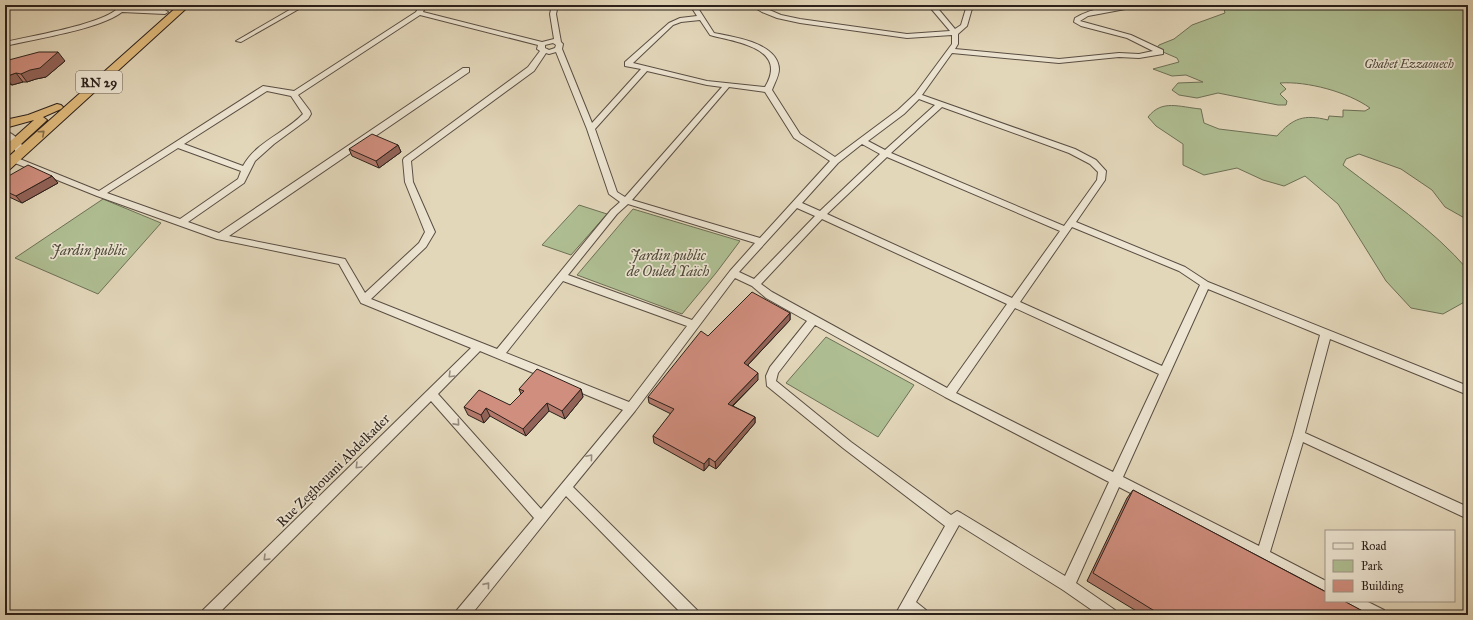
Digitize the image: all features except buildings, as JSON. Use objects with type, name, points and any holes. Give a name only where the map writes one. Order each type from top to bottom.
[{"type":"highway","name":"RN 29","points":[[10,157],[185,5]]},
{"type":"highway","name":"RN 29","points":[[10,157],[16,142],[169,9]]},
{"type":"highway","points":[[5,124],[57,107]]},
{"type":"street","points":[[110,5],[121,10],[169,9]]},
{"type":"street","points":[[5,44],[86,25],[113,16],[127,5]]},
{"type":"street","points":[[239,41],[303,5]]},
{"type":"street","points":[[293,94],[419,13],[423,5]]},
{"type":"street","points":[[555,5],[552,12],[558,37],[558,46],[591,129],[613,194],[626,200],[762,242]]},
{"type":"street","points":[[692,5],[712,34],[752,45],[772,56],[775,70],[768,90]]},
{"type":"street","points":[[753,5],[764,12],[779,17],[892,35],[907,36],[956,33],[964,26],[970,5]]},
{"type":"street","points":[[462,615],[631,408],[733,274],[835,162],[901,112],[918,96],[955,44],[956,33],[932,5]]},
{"type":"street","points":[[1033,5],[1045,5]]},
{"type":"street","points":[[951,51],[1059,62],[1119,55],[1140,56],[1160,52],[1129,36],[1083,25],[1077,22],[1077,19],[1080,16],[1086,14],[1136,5]]},
{"type":"street","points":[[419,13],[543,47]]},
{"type":"street","points":[[701,18],[680,20],[671,24],[628,64],[707,83],[768,90]]},
{"type":"street","points":[[364,300],[423,245],[430,232],[409,182],[407,160],[531,69],[543,47],[551,41],[558,46]]},
{"type":"street","points":[[591,129],[646,68]]},
{"type":"street","points":[[220,237],[466,70]]},
{"type":"street","points":[[498,355],[614,212],[726,85]]},
{"type":"street","points":[[100,194],[176,144],[266,88],[293,94],[307,114],[251,160],[244,176],[240,181],[181,223]]},
{"type":"street","points":[[768,90],[797,136],[835,162]]},
{"type":"street","points":[[918,96],[1072,151],[1093,162],[1102,171],[1101,180],[949,394]]},
{"type":"street","points":[[755,284],[783,253],[885,152],[941,104]]},
{"type":"street","points":[[5,133],[16,142]]},
{"type":"street","points":[[862,141],[885,152],[1068,227],[1182,269],[1205,284],[1468,391]]},
{"type":"street","points":[[176,144],[246,170]]},
{"type":"street","points":[[10,157],[100,194],[220,237],[342,260],[364,300],[631,408]]},
{"type":"street","points":[[797,204],[1165,372]]},
{"type":"street","points":[[733,274],[755,284],[769,295],[949,394],[1325,587]]},
{"type":"street","points":[[562,277],[694,325]]},
{"type":"street","points":[[1068,585],[1205,284]]},
{"type":"street","points":[[814,319],[774,370],[771,376],[771,383],[847,445],[953,524]]},
{"type":"street","points":[[1263,555],[1299,435],[1326,333]]},
{"type":"street","name":"Rue Zeghouani Abdelkader","points":[[208,615],[478,347]]},
{"type":"street","points":[[431,394],[541,517]]},
{"type":"street","points":[[1299,435],[1468,513]]},
{"type":"street","points":[[566,487],[692,615]]},
{"type":"street","points":[[921,615],[905,610],[957,517],[1068,585],[1110,615]]},
{"type":"street","points":[[1354,602],[1379,615]]},
{"type":"green space","name":"Ghabet Ezzaouech","points":[[1223,5],[1468,5],[1468,220],[1445,207],[1432,190],[1401,169],[1359,154],[1346,159],[1343,165],[1424,227],[1468,270],[1468,300],[1443,314],[1411,308],[1386,281],[1338,204],[1305,176],[1284,186],[1263,180],[1237,168],[1204,175],[1183,165],[1183,144],[1156,126],[1148,117],[1153,111],[1159,108],[1165,106],[1178,106],[1201,109],[1204,123],[1219,129],[1277,136],[1288,125],[1300,119],[1312,117],[1328,120],[1329,116],[1343,117],[1343,110],[1365,111],[1370,108],[1350,97],[1327,89],[1291,83],[1280,83],[1286,89],[1280,94],[1287,101],[1286,105],[1278,105],[1218,93],[1197,98],[1179,95],[1172,90],[1178,83],[1203,82],[1186,75],[1172,76],[1153,69],[1179,62],[1177,58],[1156,49],[1159,45],[1174,39],[1192,25],[1225,13]]},
{"type":"green space","name":"Jardin public","points":[[103,199],[161,223],[98,294],[15,258]]},
{"type":"green space","points":[[579,205],[607,214],[571,255],[542,245]]},
{"type":"green space","name":"Jardin public de Ouled Yaïch","points":[[633,209],[740,241],[682,314],[577,275]]},
{"type":"green space","points":[[826,337],[914,385],[878,437],[786,383]]}]
